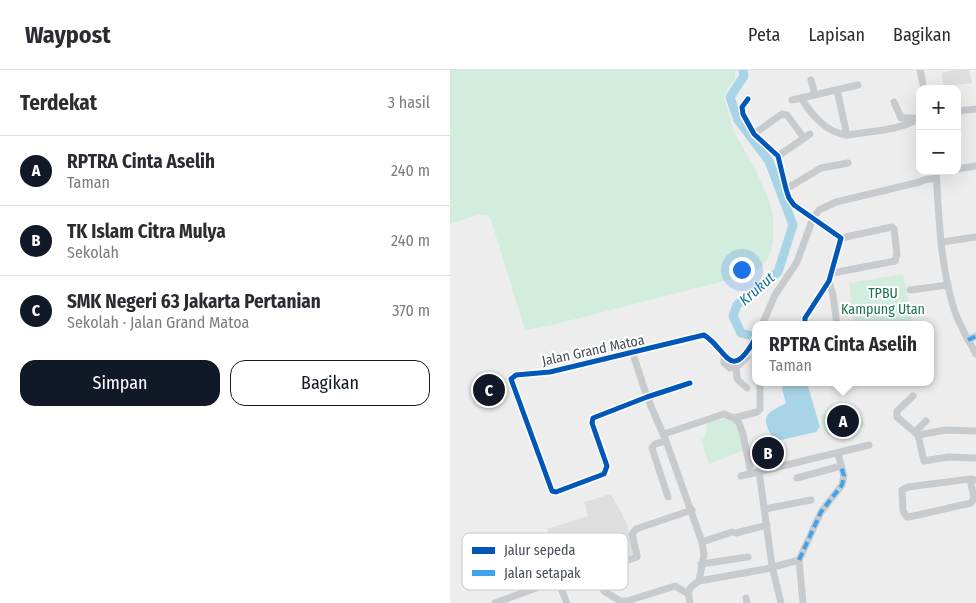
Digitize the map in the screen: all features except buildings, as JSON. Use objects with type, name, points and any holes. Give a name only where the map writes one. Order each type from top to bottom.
[{"type":"street","points":[[920,70],[923,85]]},
{"type":"street","points":[[811,80],[815,95]]},
{"type":"street","points":[[792,100],[858,85]]},
{"type":"street","points":[[837,90],[847,135]]},
{"type":"street","points":[[800,98],[812,115],[825,127],[838,134],[847,135],[910,124],[916,120]]},
{"type":"street","points":[[748,99],[743,104],[741,110],[754,134],[778,156],[791,202],[841,238],[894,229],[897,254],[895,260],[833,273]]},
{"type":"street","points":[[894,102],[901,118],[916,118]]},
{"type":"street","points":[[961,111],[976,109]]},
{"type":"street","points":[[754,134],[782,114],[787,115],[807,136],[778,156]]},
{"type":"street","points":[[786,189],[821,168],[848,163]]},
{"type":"street","points":[[961,169],[976,166]]},
{"type":"street","points":[[764,321],[775,295],[797,262],[813,218],[819,210],[836,202],[936,177],[948,285],[957,318],[976,354]]},
{"type":"street","points":[[942,242],[976,237]]},
{"type":"street","points":[[805,321],[805,318],[833,273],[841,238]]},
{"type":"street","points":[[829,281],[836,321]]},
{"type":"street","points":[[910,290],[948,285]]},
{"type":"street","name":"Jalan Grand Matoa","points":[[690,384],[647,397],[593,418],[592,423],[607,466],[604,474],[556,492],[552,491],[511,378],[516,375],[550,372],[633,354],[704,335],[711,340],[724,357]]},
{"type":"street","points":[[968,340],[976,336]]},
{"type":"street","points":[[724,357],[730,361],[736,361],[751,345]]},
{"type":"street","points":[[724,357],[724,363],[730,368],[739,365],[748,356],[751,345]]},
{"type":"street","points":[[633,354],[647,397],[665,437],[702,542],[704,554],[699,581]]},
{"type":"street","points":[[736,366],[737,379],[747,388]]},
{"type":"street","points":[[734,418],[757,412],[760,409],[760,386]]},
{"type":"street","points":[[913,396],[897,412],[897,417],[916,434],[924,461],[948,457],[976,458]]},
{"type":"street","points":[[668,497],[652,448],[665,437],[724,414],[734,418],[739,423],[751,474]]},
{"type":"street","points":[[916,434],[926,421]]},
{"type":"street","points":[[916,434],[946,430],[976,431]]},
{"type":"street","points":[[741,476],[869,445]]},
{"type":"street","points":[[803,603],[799,560],[821,512],[842,485],[844,476],[838,453]]},
{"type":"street","points":[[760,454],[772,566],[781,603]]},
{"type":"street","points":[[798,478],[841,466]]},
{"type":"street","points":[[973,480],[974,498],[971,503],[910,517],[907,517],[903,511],[902,490],[908,487],[973,480]]},
{"type":"street","points":[[765,509],[811,500]]},
{"type":"street","points":[[628,560],[637,555],[632,534],[636,530],[692,510]]},
{"type":"street","points":[[702,542],[734,532],[767,525]]},
{"type":"street","points":[[701,564],[748,557]]},
{"type":"street","points":[[690,603],[688,593],[690,586],[699,581],[766,569],[799,560]]},
{"type":"street","points":[[604,590],[620,601],[627,601],[675,586],[688,593]]},
{"type":"street","points":[[495,603],[531,590]]},
{"type":"street","points":[[562,590],[567,603]]},
{"type":"shaded area","points":[[955,70],[969,70],[972,83],[943,85],[942,73]]},
{"type":"shaded area","points":[[611,494],[627,524],[635,554],[628,556],[628,533],[548,533],[547,529],[588,516],[584,502]]},
{"type":"green space","points":[[450,70],[735,70],[735,80],[727,89],[724,98],[734,132],[755,169],[770,203],[773,217],[773,244],[768,258],[759,269],[748,275],[552,325],[525,330],[491,220],[487,215],[477,215],[450,224]]},
{"type":"green space","name":"TPBU Kampung Utan","points":[[903,274],[912,321],[854,321],[849,283]]},
{"type":"green space","points":[[847,409],[860,412],[865,426],[827,435],[820,415]]},
{"type":"green space","points":[[737,416],[745,450],[709,464],[701,440],[705,438],[707,423]]},
{"type":"water","points":[[783,386],[808,386],[820,427],[816,432],[781,440],[771,435],[766,420],[769,413],[786,403]]},
{"type":"waterway","name":"Krukut","points":[[743,70],[744,76],[730,97],[738,120],[769,161],[793,225],[778,272],[737,305],[733,316],[741,333],[752,336]]},
{"type":"marked path","points":[[968,340],[976,336]]},
{"type":"marked path","points":[[799,560],[821,512],[842,485],[844,476],[841,466]]},
{"type":"cycle path","points":[[748,99],[742,107],[743,114],[754,134],[778,156],[789,198],[794,205],[841,238],[829,281],[805,318],[805,321]]},
{"type":"cycle path","points":[[690,383],[593,418],[592,423],[607,466],[604,474],[556,492],[552,491],[511,379],[516,375],[550,372],[704,335],[729,359],[734,361],[740,359],[752,343]]},
{"type":"place","name":"SMK Negeri 63 Jakarta Pertanian","points":[[489,390]]},
{"type":"place","name":"RPTRA Cinta Aselih","points":[[843,421]]},
{"type":"place","name":"TK Islam Citra Mulya","points":[[768,453]]}]
